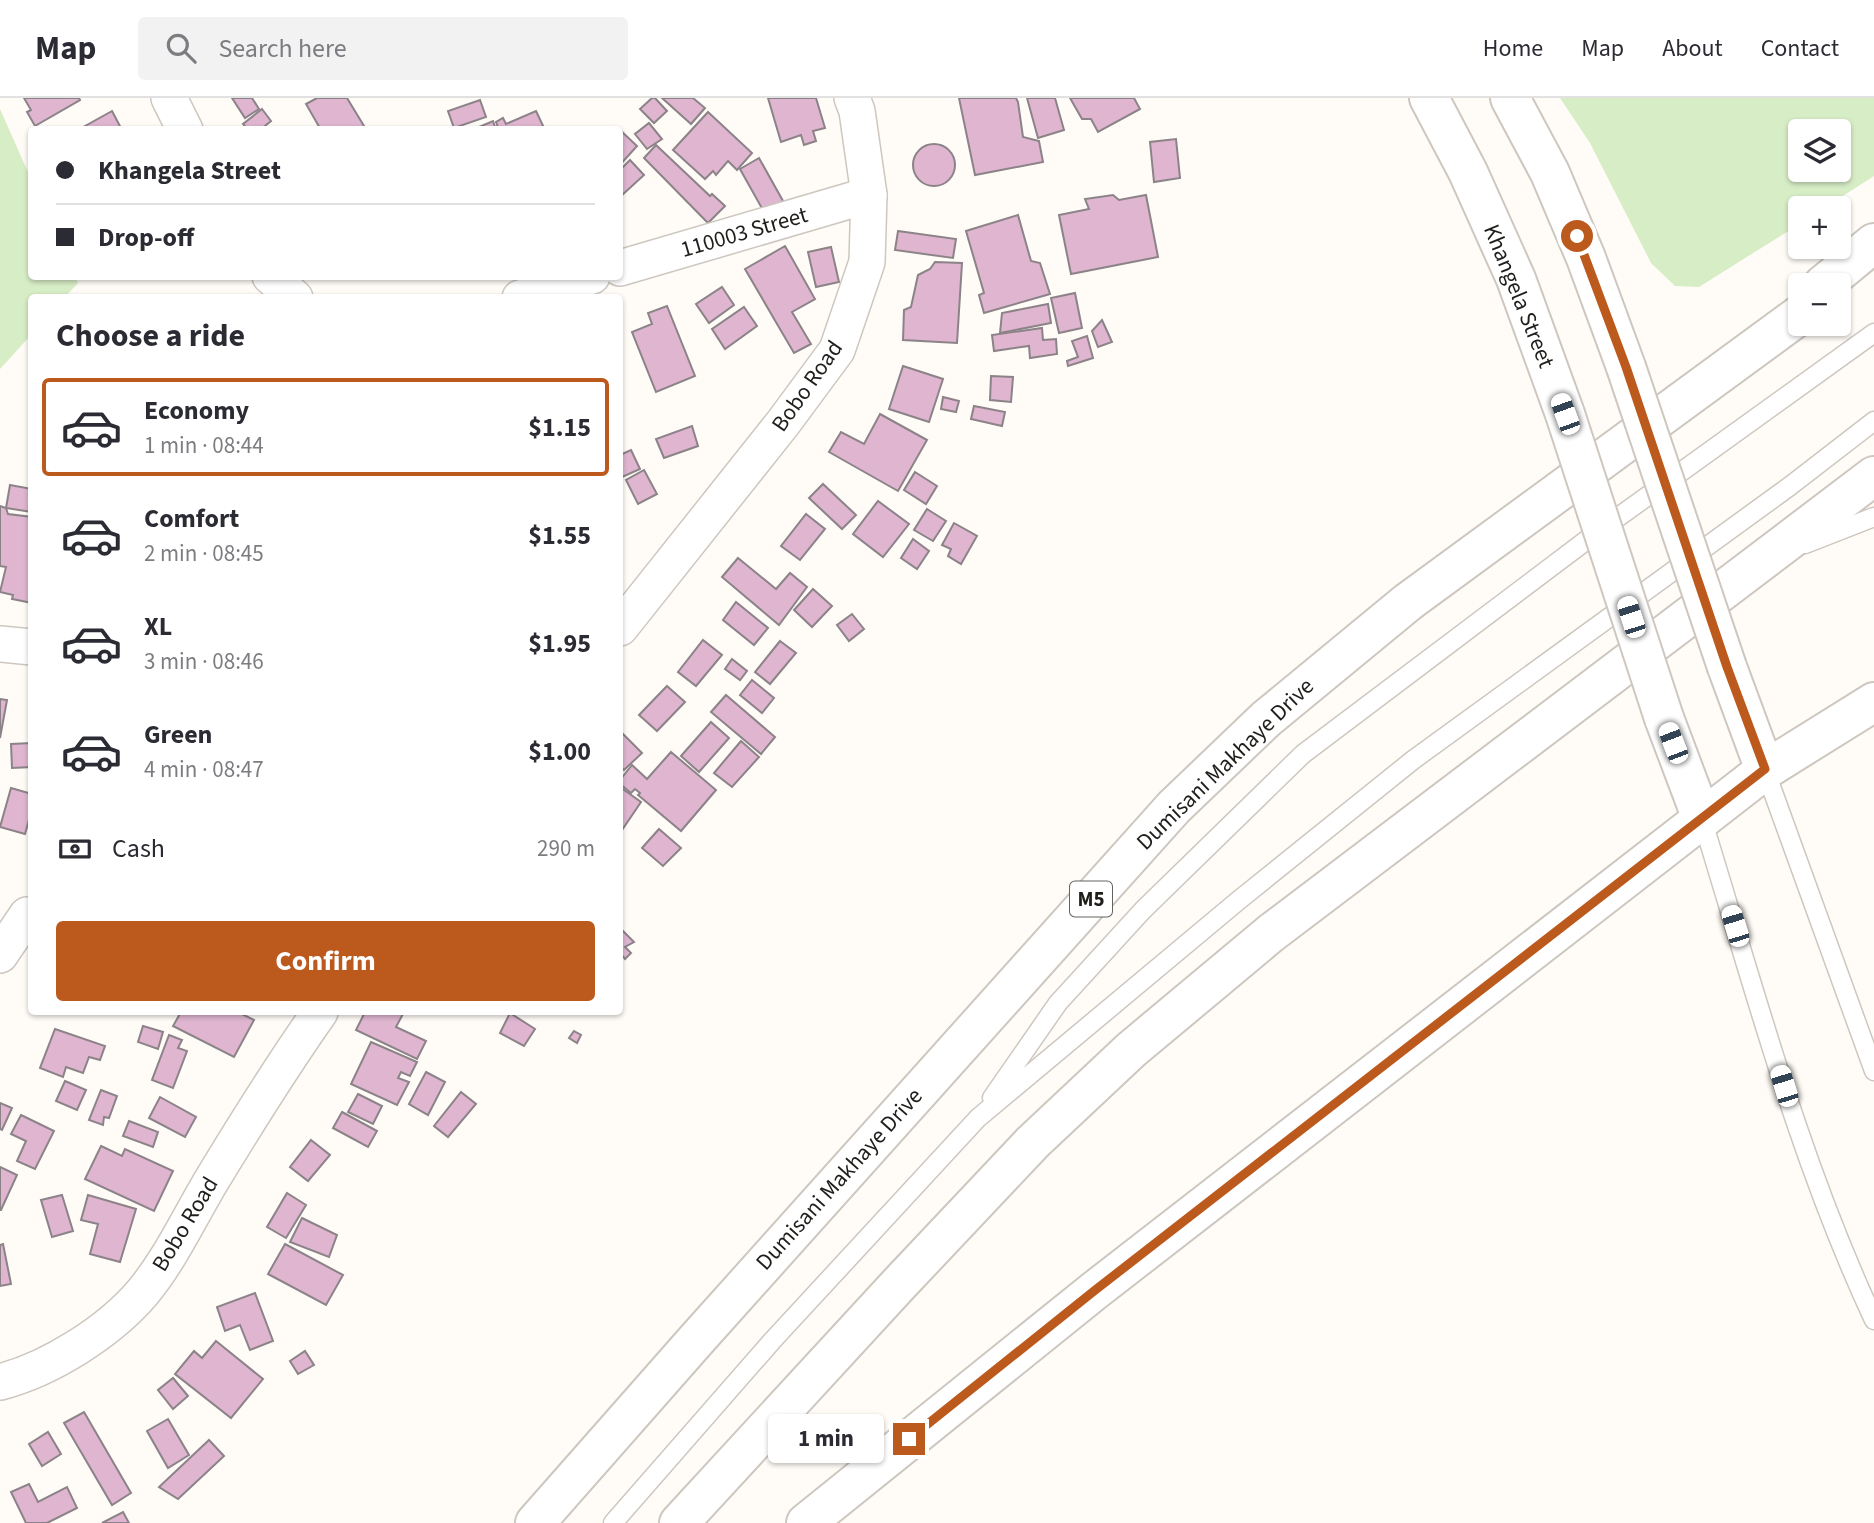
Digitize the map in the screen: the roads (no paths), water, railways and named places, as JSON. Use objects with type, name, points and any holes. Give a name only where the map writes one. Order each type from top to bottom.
[{"type":"main road","name":"Khangela Street","points":[[1429,98],[1468,172],[1516,279],[1565,414],[1664,718],[1702,819]]},
{"type":"main road","points":[[1510,98],[1555,185],[1587,258],[1727,667],[1765,769]]},
{"type":"main road","points":[[1838,273],[1874,243]]},
{"type":"main road","points":[[1851,277],[1874,261]]},
{"type":"main road","points":[[1731,364],[1788,315]]},
{"type":"main road","name":"Dumisani Makhaye Drive","points":[[535,1523],[966,1037],[1184,798],[1266,719],[1408,601],[1788,323]]},
{"type":"main road","points":[[679,1523],[898,1283],[1024,1152],[1131,1050],[1271,933],[1874,476]]},
{"type":"main road","points":[[806,1523],[1094,1291],[1765,769],[1874,702]]},
{"type":"street","points":[[169,98],[183,126]]},
{"type":"street","name":"Bobo Road","points":[[623,624],[783,424],[837,350],[867,262],[869,195],[858,111],[852,98]]},
{"type":"street","name":"110003 Street","points":[[623,267],[869,195]]},
{"type":"street","points":[[275,280],[290,294]]},
{"type":"street","points":[[533,294],[579,280]]},
{"type":"street","points":[[0,644],[28,647]]},
{"type":"street","points":[[0,955],[27,915]]},
{"type":"street","name":"Bobo Road","points":[[0,1382],[27,1375],[90,1338],[142,1293],[169,1255],[196,1205],[280,1069],[318,1015]]},
{"type":"lane","points":[[978,1118],[1058,1003],[1143,910],[1303,754],[1592,536],[1874,333]]},
{"type":"lane","points":[[613,1523],[772,1341],[978,1118],[1413,760],[1790,486],[1874,421]]},
{"type":"lane","points":[[1769,556],[1874,517]]},
{"type":"lane","points":[[1765,769],[1874,1071]]},
{"type":"lane","points":[[1702,819],[1801,1139],[1851,1271],[1874,1320]]}]
